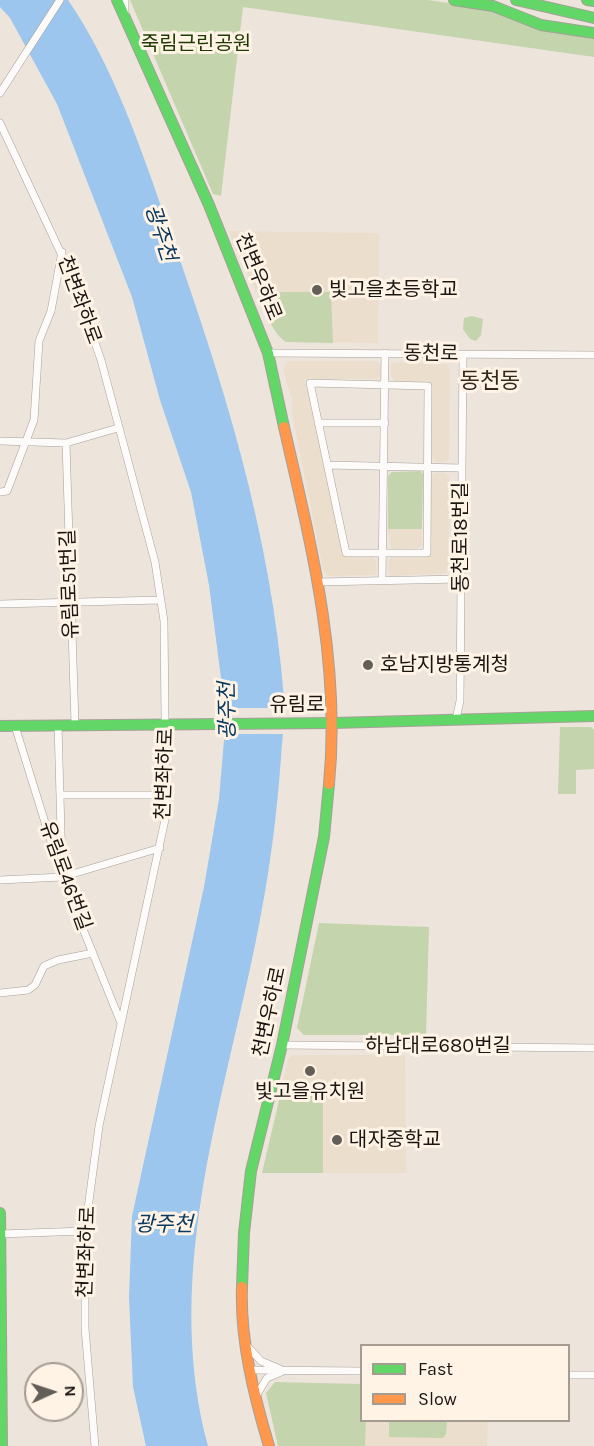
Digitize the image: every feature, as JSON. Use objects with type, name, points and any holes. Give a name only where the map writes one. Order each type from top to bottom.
[{"type":"main road","name":"천변우하로","points":[[117,0],[209,205],[268,353],[319,582],[330,669],[333,723],[330,787],[324,837],[282,1045],[251,1171],[243,1250],[242,1293],[250,1370],[255,1398],[269,1446]]},
{"type":"main road","points":[[454,0],[493,6],[541,24],[594,33]]},
{"type":"main road","points":[[516,0],[594,18]]},
{"type":"main road","points":[[587,0],[594,1]]},
{"type":"main road","name":"유림로","points":[[0,726],[333,723],[594,716]]},
{"type":"main road","points":[[0,1213],[2,1446]]},
{"type":"street","points":[[0,93],[60,0]]},
{"type":"street","points":[[125,0],[126,16]]},
{"type":"street","name":"천변좌하로","points":[[0,123],[62,252],[101,360],[155,562],[161,600],[171,723],[166,815],[99,1126],[85,1231],[85,1328],[95,1446]]},
{"type":"street","points":[[0,492],[7,491],[28,442],[34,420],[39,341],[51,311],[62,252]]},
{"type":"street","name":"동천로","points":[[268,353],[594,355]]},
{"type":"street","points":[[382,580],[386,353]]},
{"type":"street","name":"동천로18번길","points":[[456,720],[460,701],[463,355]]},
{"type":"street","points":[[310,383],[385,383],[428,386],[426,553],[346,553],[318,423],[310,383]]},
{"type":"street","points":[[318,423],[385,423]]},
{"type":"street","points":[[0,441],[66,443],[118,428]]},
{"type":"street","name":"유림로51번길","points":[[66,443],[75,724]]},
{"type":"street","points":[[327,465],[461,468]]},
{"type":"street","points":[[319,582],[460,579]]},
{"type":"street","points":[[0,603],[161,600]]},
{"type":"street","points":[[58,725],[62,877]]},
{"type":"street","name":"유림로46번길","points":[[15,726],[62,877],[122,1024]]},
{"type":"street","points":[[60,795],[166,795]]},
{"type":"street","points":[[0,880],[62,877],[160,848]]},
{"type":"street","points":[[0,993],[28,990],[35,985],[44,966],[58,960],[93,953]]},
{"type":"street","name":"하남대로680번길","points":[[282,1045],[594,1048]]},
{"type":"street","points":[[0,1234],[85,1231]]},
{"type":"street","points":[[247,1345],[261,1361],[286,1371]]},
{"type":"street","points":[[250,1370],[360,1371]]},
{"type":"street","points":[[255,1398],[267,1378],[286,1371]]},
{"type":"street","points":[[570,1375],[594,1375]]},
{"type":"shaded area","name":"빛고을초등학교","points":[[229,231],[379,233],[378,343],[286,342],[280,338],[252,284]]},
{"type":"shaded area","points":[[288,361],[377,361],[381,365],[381,375],[377,379],[305,379],[343,556],[373,557],[376,560],[377,572],[374,575],[328,576],[323,570],[292,413],[292,400],[283,370]]},
{"type":"shaded area","points":[[394,362],[447,364],[450,368],[449,459],[445,462],[437,462],[432,457],[431,382],[395,381],[391,376],[391,365]]},
{"type":"shaded area","points":[[435,473],[445,473],[449,477],[449,569],[445,573],[391,576],[388,572],[388,562],[391,557],[430,556],[430,479]]},
{"type":"shaded area","points":[[388,529],[422,529],[422,546],[391,549]]},
{"type":"shaded area","name":"대자중학교","points":[[293,1055],[405,1055],[406,1173],[262,1173],[288,1059]]},
{"type":"shaded area","points":[[366,1422],[488,1422],[487,1446],[365,1446]]},
{"type":"green space","name":"죽림근린공원","points":[[130,0],[427,0],[493,9],[594,37],[594,57],[243,7],[221,196],[213,194]]},
{"type":"green space","points":[[269,292],[331,292],[333,343],[286,342],[273,328],[260,296],[268,296]]},
{"type":"green space","points":[[472,316],[483,319],[481,335],[476,341],[470,339],[463,329],[464,318]]},
{"type":"green space","points":[[420,471],[423,474],[422,529],[388,529],[388,476],[392,472]]},
{"type":"green space","points":[[560,727],[591,727],[594,730],[594,769],[576,770],[576,794],[558,794]]},
{"type":"green space","points":[[319,923],[429,927],[426,1035],[304,1035],[297,1028]]},
{"type":"green space","points":[[323,1083],[323,1173],[262,1173],[283,1084]]},
{"type":"green space","points":[[275,1382],[360,1384],[360,1422],[366,1422],[365,1446],[278,1446],[266,1393]]},
{"type":"green space","points":[[389,1422],[447,1422],[446,1434],[443,1438],[389,1437]]},
{"type":"water","name":"광주천","points":[[0,0],[68,0],[113,81],[137,138],[208,342],[242,458],[256,517],[278,637],[285,713],[271,856],[248,980],[204,1178],[195,1245],[192,1312],[195,1379],[208,1446],[146,1446],[133,1387],[129,1297],[132,1216],[204,887],[219,799],[224,740],[221,678],[209,585],[191,492],[160,400],[132,297],[57,104],[10,18],[0,7]]},
{"type":"pier","points":[[219,708],[287,708],[286,734],[221,734]]},
{"type":"traffic: fast","points":[[117,0],[209,205],[268,353],[284,427]]},
{"type":"traffic: fast","points":[[454,0],[493,6],[541,25],[594,33]]},
{"type":"traffic: fast","points":[[516,0],[594,18]]},
{"type":"traffic: fast","points":[[587,0],[594,1]]},
{"type":"traffic: fast","points":[[0,726],[333,723],[594,716]]},
{"type":"traffic: fast","points":[[242,1287],[244,1233],[251,1171],[282,1045],[324,837],[329,784]]},
{"type":"traffic: fast","points":[[0,1213],[2,1446]]},
{"type":"traffic: slow","points":[[284,427],[313,559],[327,648],[332,738],[329,784]]},
{"type":"traffic: slow","points":[[242,1287],[243,1327],[249,1368],[269,1446]]},
{"type":"place","name":"빛고을초등학교","points":[[317,290]]},
{"type":"place","name":"호남지방통계청","points":[[368,665]]},
{"type":"place","name":"빛고을유치원","points":[[310,1071]]},
{"type":"place","name":"대자중학교","points":[[337,1140]]},
{"type":"district","name":"동천동","points":[[490,382]]}]
